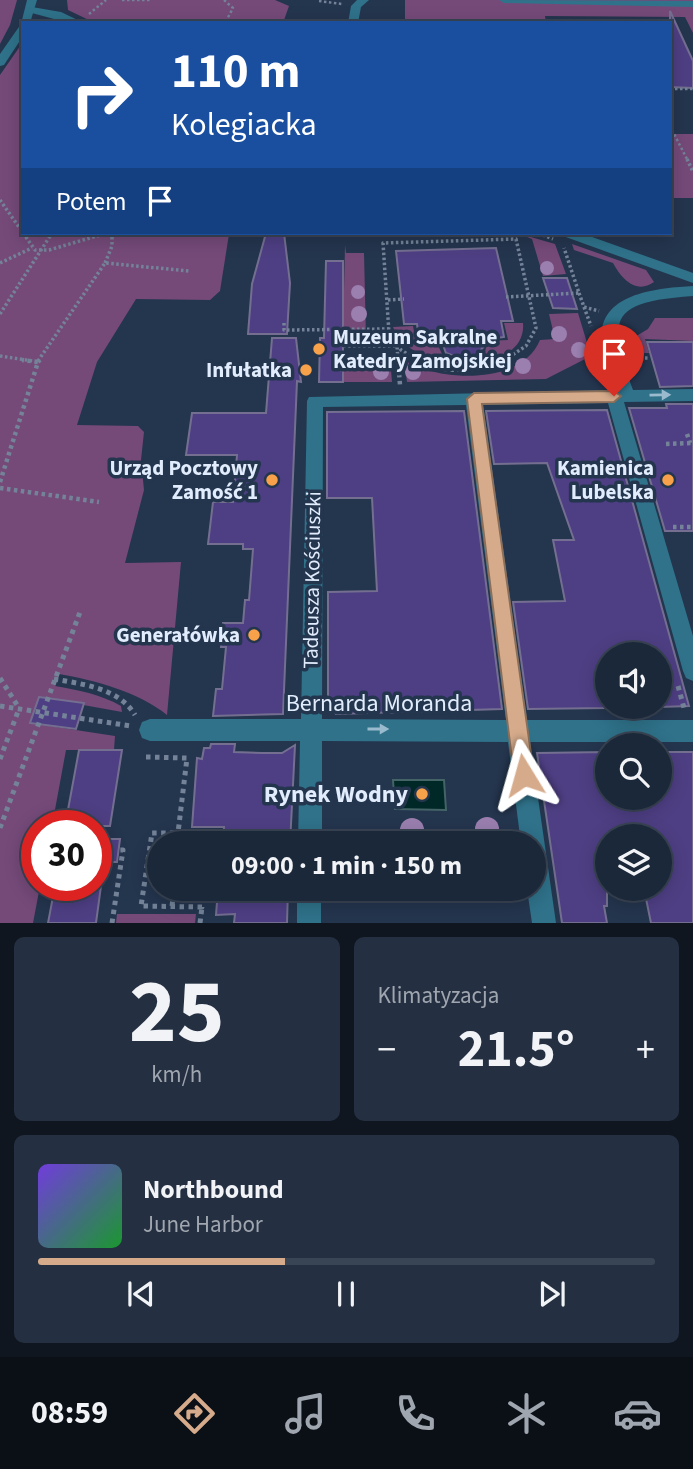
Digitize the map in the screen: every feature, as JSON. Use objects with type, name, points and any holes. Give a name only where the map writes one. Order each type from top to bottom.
[{"type":"street","points":[[353,21],[356,6],[363,0]]},
{"type":"street","points":[[504,0],[693,4]]},
{"type":"street","points":[[32,5],[81,21]]},
{"type":"street","points":[[0,63],[21,30]]},
{"type":"street","points":[[565,237],[693,278]]},
{"type":"street","points":[[693,291],[641,297],[614,319],[609,339],[620,396],[693,671]]},
{"type":"street","points":[[531,831],[474,399],[693,395]]},
{"type":"street","name":"Tadeusza Kościuszki","points":[[310,831],[315,401],[474,399]]},
{"type":"street","name":"Bernarda Moranda","points":[[141,728],[693,731]]},
{"type":"street","points":[[309,901],[309,923]]},
{"type":"street","points":[[541,901],[544,923]]},
{"type":"path","points":[[81,21],[106,0]]},
{"type":"path","points":[[122,0],[152,0]]},
{"type":"path","points":[[224,0],[233,8],[226,21]]},
{"type":"path","points":[[319,1],[346,5]]},
{"type":"path","points":[[672,89],[693,89]]},
{"type":"path","points":[[672,130],[693,172]]},
{"type":"path","points":[[0,200],[21,232]]},
{"type":"path","points":[[23,235],[32,248],[38,251],[99,235]]},
{"type":"path","points":[[0,314],[50,235]]},
{"type":"path","points":[[0,482],[38,362],[105,263],[112,246],[112,235]]},
{"type":"path","points":[[441,235],[442,241]]},
{"type":"path","points":[[506,297],[579,293],[565,237]]},
{"type":"path","points":[[343,346],[397,346],[418,360],[442,368],[472,369],[498,363],[520,353],[531,340],[536,328],[516,239],[383,243],[389,330],[397,346],[399,382]]},
{"type":"path","points":[[0,263],[32,248]]},
{"type":"path","points":[[105,263],[189,271]]},
{"type":"path","points":[[388,300],[404,299]]},
{"type":"path","points":[[284,323],[284,330],[389,330]]},
{"type":"path","points":[[0,356],[38,362]]},
{"type":"path","points":[[627,359],[650,358]]},
{"type":"path","points":[[666,444],[692,443],[687,434]]},
{"type":"path","points":[[0,488],[99,502]]},
{"type":"path","points":[[663,527],[693,527]]},
{"type":"path","points":[[0,828],[80,612]]},
{"type":"path","points":[[0,678],[19,709]]},
{"type":"path","points":[[54,679],[86,685],[126,702],[141,728]]},
{"type":"path","points":[[0,706],[118,723]]},
{"type":"path","points":[[0,759],[19,709]]},
{"type":"path","points":[[146,757],[187,758],[180,831]]},
{"type":"path","points":[[112,923],[123,850],[119,850]]},
{"type":"path","points":[[147,862],[141,906],[201,907]]},
{"type":"path","points":[[172,906],[173,901]]},
{"type":"path","points":[[200,923],[202,901]]},
{"type":"shaded area","points":[[0,0],[17,0],[10,25],[0,44]]},
{"type":"shaded area","points":[[67,0],[275,0],[289,6],[284,21],[91,21],[68,10]]},
{"type":"shaded area","points":[[405,0],[693,0],[693,33],[685,17],[545,16],[546,21],[405,21]]},
{"type":"shaded area","points":[[21,45],[21,235],[229,235],[220,291],[210,300],[136,299],[97,362],[77,425],[138,426],[144,432],[141,460],[144,490],[125,563],[181,562],[167,715],[116,688],[59,674],[55,686],[105,698],[121,706],[122,712],[39,697],[30,723],[115,736],[114,750],[66,750],[55,810],[21,810],[21,901],[37,901],[33,923],[0,923],[0,75]]},
{"type":"shaded area","points":[[672,134],[693,134],[693,198],[672,198]]},
{"type":"shaded area","points":[[522,235],[555,244],[566,274],[543,276],[532,239]]},
{"type":"shaded area","points":[[572,244],[646,270],[654,282],[647,286],[635,286],[620,274],[613,263],[574,250]]},
{"type":"shaded area","points":[[345,245],[346,253],[364,253],[366,338],[343,338]]},
{"type":"shaded area","points":[[578,313],[591,356],[546,379],[407,382],[404,360],[437,373],[457,375],[478,376],[516,366],[530,355],[540,340],[555,339],[549,314]]},
{"type":"shaded area","points":[[655,318],[693,318],[693,341],[645,339],[649,353],[633,353],[628,341],[648,329]]},
{"type":"shaded area","points":[[504,323],[523,323],[520,341],[507,353],[489,361],[466,363],[443,361],[421,354],[404,343],[393,327],[413,326],[416,342],[436,341],[442,354],[462,362],[485,353],[487,341],[508,340]]},
{"type":"shaded area","points":[[343,358],[390,358],[392,382],[343,382]]},
{"type":"shaded area","points":[[393,780],[444,780],[446,810],[395,809]]},
{"type":"shaded area","points":[[117,914],[196,914],[195,923],[116,923]]},
{"type":"building","points":[[670,11],[693,61],[693,88],[672,87]]},
{"type":"building","points":[[265,235],[284,235],[290,283],[287,334],[248,334],[252,284]]},
{"type":"building","points":[[496,248],[513,321],[501,321],[504,337],[490,339],[475,357],[462,359],[446,353],[441,340],[419,340],[417,324],[404,324],[396,251]]},
{"type":"building","points":[[326,261],[343,261],[343,382],[319,382],[320,338],[324,338]]},
{"type":"building","points":[[543,278],[567,278],[577,309],[553,308]]},
{"type":"building","points":[[272,338],[296,338],[301,382],[297,381],[283,714],[213,716],[216,689],[222,689],[226,647],[221,647],[223,623],[243,623],[245,600],[249,600],[253,549],[243,549],[243,544],[208,544],[213,502],[233,502],[237,455],[186,455],[192,413],[266,413]]},
{"type":"building","points":[[647,342],[693,342],[693,386],[660,387]]},
{"type":"building","name":"Kamienica Lubelska","points":[[666,404],[693,404],[693,531],[665,531],[629,408],[667,408]]},
{"type":"building","points":[[607,410],[671,642],[595,642],[595,708],[528,709],[513,602],[565,601],[553,540],[574,540],[547,463],[494,464],[486,411]]},
{"type":"building","points":[[464,411],[502,709],[336,714],[328,706],[328,592],[377,591],[372,498],[327,498],[327,412]]},
{"type":"building","points":[[672,645],[689,706],[672,707]]},
{"type":"building","points":[[39,697],[84,703],[76,729],[30,723]]},
{"type":"building","points":[[211,744],[235,744],[234,752],[282,753],[295,745],[291,831],[224,831],[224,827],[192,827],[197,758],[202,759],[204,748],[210,748]]},
{"type":"building","points":[[79,750],[122,750],[112,813],[112,810],[68,810]]},
{"type":"building","points":[[595,752],[595,810],[672,810],[672,752],[693,752],[693,923],[651,923],[646,901],[672,901],[672,824],[595,824],[595,901],[607,901],[607,906],[604,906],[607,923],[562,923],[537,753]]},
{"type":"building","points":[[112,839],[120,839],[117,862],[112,862]]},
{"type":"building","points":[[52,901],[99,901],[96,923],[48,923]]},
{"type":"building","points":[[217,901],[288,901],[287,923],[234,923],[235,914],[216,915]]},
{"type":"place","name":"Muzeum Sakralne Katedry Zamojskiej","points":[[319,349]]},
{"type":"place","name":"Infułatka","points":[[306,370]]},
{"type":"place","name":"Urząd Pocztowy Zamość 1","points":[[272,480]]},
{"type":"place","name":"Kamienica Lubelska","points":[[668,480]]},
{"type":"place","name":"Generałówka","points":[[254,635]]},
{"type":"place","name":"Rynek Wodny","points":[[422,794]]},
{"type":"route","points":[[524,775],[474,399],[614,396]]}]
